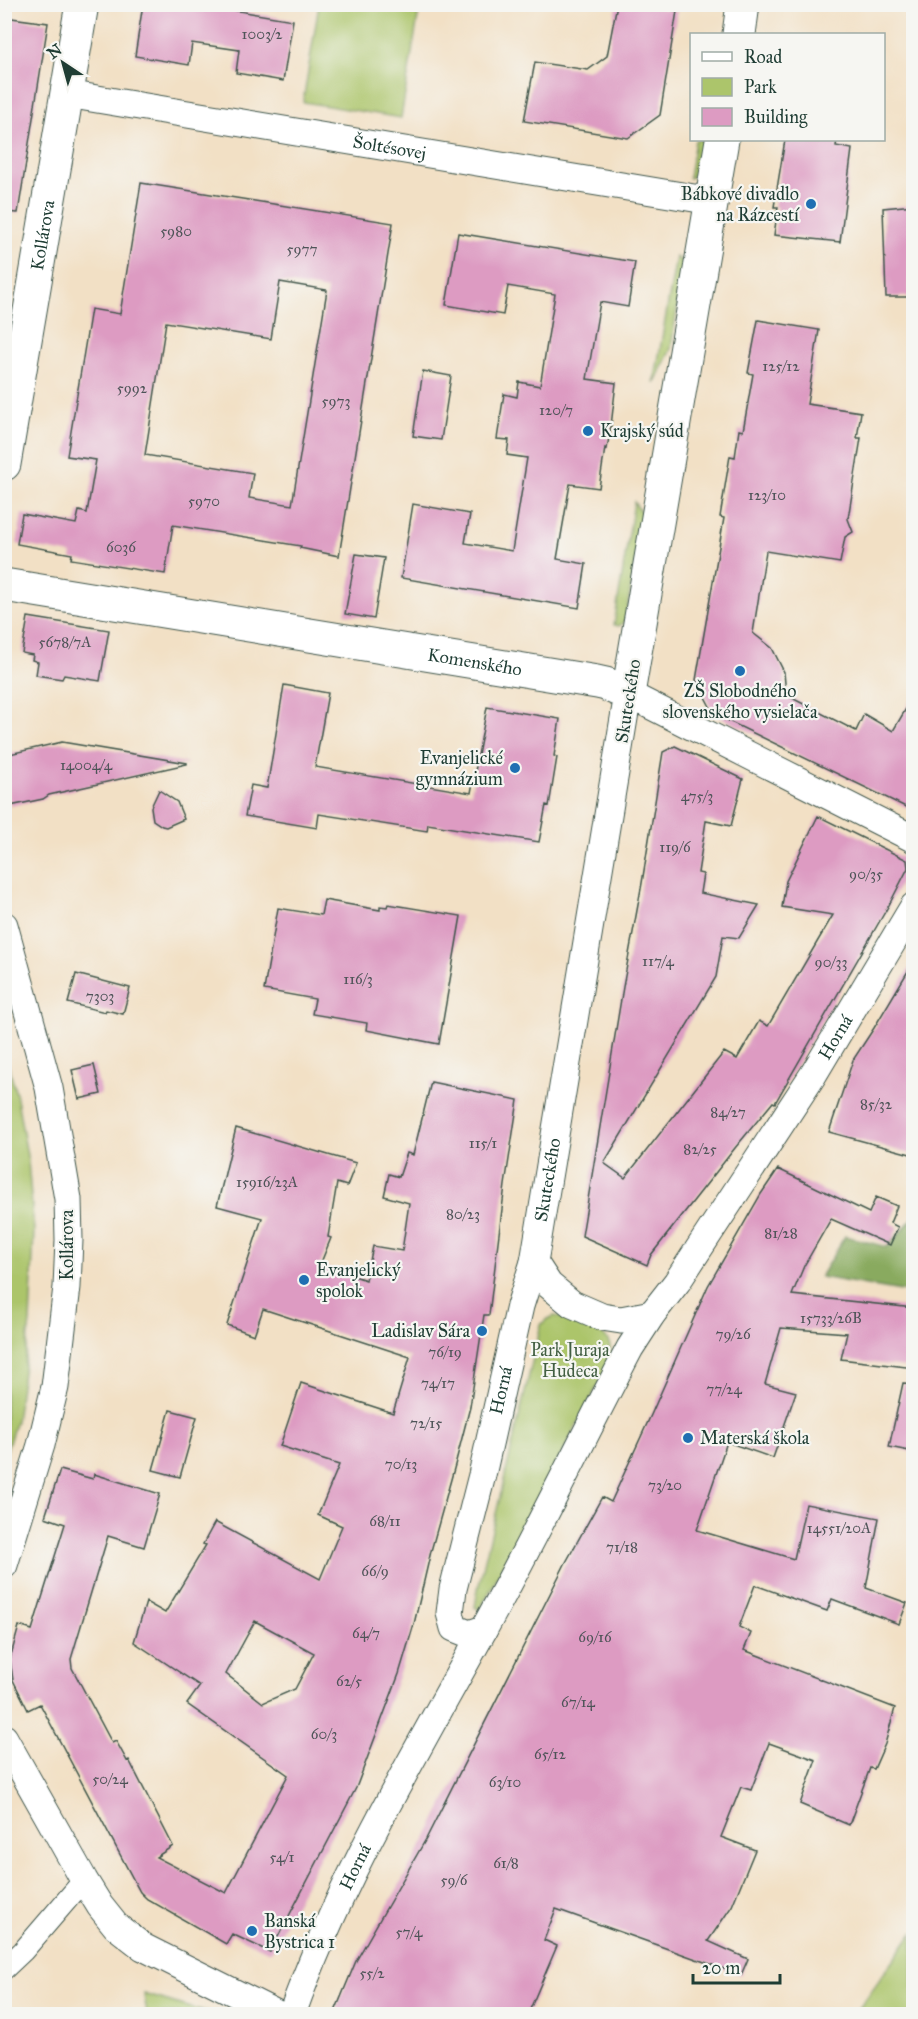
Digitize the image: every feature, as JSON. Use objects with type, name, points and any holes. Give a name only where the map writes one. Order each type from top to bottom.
[{"type":"street","name":"Kollárova","points":[[4,464],[81,4]]},
{"type":"street","points":[[739,33],[743,4]]},
{"type":"street","name":"Šoltésovej","points":[[67,94],[712,201]]},
{"type":"street","name":"Skuteckého","points":[[534,1262],[722,141]]},
{"type":"street","name":"Komenského","points":[[4,585],[606,684],[914,839]]},
{"type":"street","name":"Horná","points":[[292,2014],[307,1972],[332,1915],[423,1737],[484,1629],[630,1348],[813,1075],[914,906]]},
{"type":"street","name":"Kollárova","points":[[4,925],[51,1097],[68,1199],[69,1240],[65,1309],[55,1387],[41,1445],[4,1565]]},
{"type":"street","points":[[534,1262],[549,1285],[572,1304],[602,1317],[621,1320],[652,1314]]},
{"type":"street","name":"Horná","points":[[484,1629],[469,1634],[454,1628],[450,1613],[453,1589],[482,1475],[520,1306],[534,1262]]},
{"type":"street","points":[[8,1751],[100,1906],[117,1926],[143,1947],[277,2014]]},
{"type":"street","points":[[4,1969],[23,1951],[84,1880]]},
{"type":"green space","points":[[319,5],[420,5],[401,118],[303,102]]},
{"type":"green space","points":[[695,141],[706,141],[701,168],[698,173],[689,178]]},
{"type":"green space","points":[[676,257],[684,263],[671,349],[654,384]]},
{"type":"green space","points":[[634,502],[643,515],[625,622],[619,626],[614,625]]},
{"type":"green space","points":[[4,1050],[16,1093],[28,1161],[34,1231],[30,1323],[16,1421],[5,1455]]},
{"type":"green space","points":[[913,1218],[913,1293],[820,1277],[845,1236],[887,1247]]},
{"type":"green space","name":"Park Juraja Hudeca","points":[[554,1316],[568,1319],[605,1337],[610,1347],[610,1362],[480,1610],[475,1607],[478,1589],[541,1325]]},
{"type":"green space","points":[[913,1932],[913,2014],[855,2014]]},
{"type":"green space","points":[[144,1994],[208,2013],[208,2014],[147,2014]]},
{"type":"building","points":[[143,4],[196,4],[293,20],[283,81],[236,73],[239,50],[192,43],[189,65],[135,56]]},
{"type":"building","points":[[617,4],[633,4],[677,11],[660,115],[628,138],[524,121],[535,62],[588,70],[607,56]]},
{"type":"building","points":[[4,17],[48,23],[18,213],[4,212]]},
{"type":"building","points":[[785,141],[837,141],[836,146],[852,149],[840,242],[774,235],[778,207],[774,207]]},
{"type":"building","points":[[141,183],[393,223],[339,556],[300,548],[301,546],[173,525],[165,574],[71,559],[72,554],[17,544],[22,514],[76,524],[79,511],[87,513],[96,460],[67,456],[91,309],[120,314]],"holes":[[[280,282],[327,290],[292,505],[249,498],[253,473],[145,455],[166,322],[271,339]]]},
{"type":"building","points":[[914,205],[914,259],[909,259],[910,297],[886,297],[883,208]]},
{"type":"building","points":[[458,233],[635,262],[628,307],[600,302],[587,379],[616,383],[611,426],[599,488],[570,484],[557,559],[586,564],[579,608],[401,578],[413,504],[470,514],[465,543],[512,551],[527,458],[507,455],[509,440],[497,439],[504,394],[517,397],[519,382],[540,386],[555,294],[508,286],[503,315],[446,305]]},
{"type":"building","points":[[758,320],[819,330],[807,404],[861,412],[857,438],[861,438],[848,519],[853,532],[845,537],[840,563],[766,551],[753,633],[772,648],[784,672],[786,695],[856,731],[864,714],[893,731],[914,695],[914,811],[714,714],[696,680],[724,518],[720,517],[730,456],[735,457],[739,430],[743,431],[753,374],[748,373]]},
{"type":"building","points":[[423,371],[451,376],[441,440],[413,436]]},
{"type":"building","points":[[356,554],[384,558],[374,619],[345,614]]},
{"type":"building","points":[[28,617],[109,630],[100,681],[64,675],[62,679],[36,675],[38,662],[32,660],[33,655],[22,653]]},
{"type":"building","points":[[284,685],[328,693],[315,767],[471,793],[487,707],[560,719],[549,806],[546,805],[539,842],[428,824],[427,831],[319,814],[317,828],[245,816],[251,785],[267,788]]},
{"type":"building","points":[[62,742],[187,764],[10,806],[5,755]]},
{"type":"building","points":[[675,746],[743,779],[731,826],[706,821],[698,873],[703,874],[700,893],[759,905],[739,938],[723,936],[716,977],[604,1163],[625,1178],[724,1052],[737,1059],[759,1021],[768,1026],[833,915],[782,907],[786,881],[818,816],[907,860],[908,868],[775,1103],[773,1102],[735,1148],[651,1255],[647,1265],[582,1236],[663,752]]},
{"type":"building","points":[[159,790],[177,802],[184,819],[166,827],[153,820],[151,807]]},
{"type":"building","points":[[324,900],[380,910],[380,906],[387,907],[388,904],[461,916],[439,1044],[366,1030],[367,1023],[312,1014],[315,999],[264,990],[278,908],[321,915]]},
{"type":"building","points":[[914,961],[914,1155],[829,1132],[853,1060]]},
{"type":"building","points":[[76,974],[130,988],[123,1014],[68,1003]]},
{"type":"building","points":[[94,1065],[101,1094],[79,1099],[72,1070]]},
{"type":"building","points":[[431,1082],[518,1100],[489,1315],[484,1315],[470,1407],[399,1674],[356,1788],[270,1952],[232,1934],[226,1944],[147,1899],[140,1892],[40,1704],[28,1710],[13,1680],[10,1659],[19,1626],[32,1630],[65,1524],[45,1517],[60,1470],[93,1479],[94,1474],[160,1494],[144,1547],[108,1536],[71,1659],[72,1668],[112,1743],[116,1741],[127,1761],[129,1760],[173,1846],[156,1857],[226,1893],[288,1775],[187,1704],[200,1686],[134,1642],[146,1602],[165,1613],[206,1545],[203,1544],[215,1522],[320,1579],[342,1526],[318,1515],[339,1465],[280,1446],[301,1383],[393,1413],[410,1357],[263,1309],[254,1335],[227,1325],[262,1218],[217,1206],[236,1128],[356,1163],[347,1186],[337,1183],[328,1237],[331,1238],[320,1265],[366,1280],[373,1246],[402,1251],[409,1203],[384,1196],[389,1174],[399,1177],[407,1153],[413,1155]],"holes":[[[255,1621],[314,1653],[295,1689],[263,1703],[226,1674]]]},
{"type":"building","points":[[778,1169],[869,1213],[876,1197],[897,1206],[890,1223],[898,1227],[890,1245],[831,1219],[804,1266],[792,1295],[914,1308],[914,1368],[841,1359],[847,1333],[781,1328],[765,1384],[796,1392],[773,1458],[727,1442],[697,1530],[794,1559],[806,1504],[879,1518],[866,1588],[907,1603],[899,1624],[832,1599],[827,1611],[755,1585],[739,1627],[751,1633],[744,1650],[895,1708],[885,1744],[874,1769],[870,1768],[849,1825],[800,1804],[816,1760],[769,1743],[751,1790],[741,1787],[721,1837],[755,1850],[732,1906],[708,1941],[748,1959],[741,1975],[556,1909],[544,1940],[557,1946],[528,2014],[334,2014],[356,1961],[426,1839],[565,1564],[602,1497],[611,1502],[708,1286]]},
{"type":"building","points":[[903,1383],[914,1384],[914,1452],[889,1447]]},
{"type":"building","points":[[170,1410],[197,1417],[180,1477],[153,1470]]},
{"type":"place","name":"Bábkové divadlo na Rázcestí","points":[[811,204]]},
{"type":"place","name":"Krajský súd","points":[[588,431]]},
{"type":"place","name":"ZŠ Slobodného slovenského vysielača","points":[[740,671]]},
{"type":"place","name":"Evanjelické gymnázium","points":[[515,768]]},
{"type":"place","name":"Evanjelický spolok","points":[[304,1280]]},
{"type":"place","name":"Ladislav Sára","points":[[482,1331]]},
{"type":"place","name":"Materská škola","points":[[688,1438]]},
{"type":"place","name":"Banská Bystrica 1","points":[[252,1931]]}]
